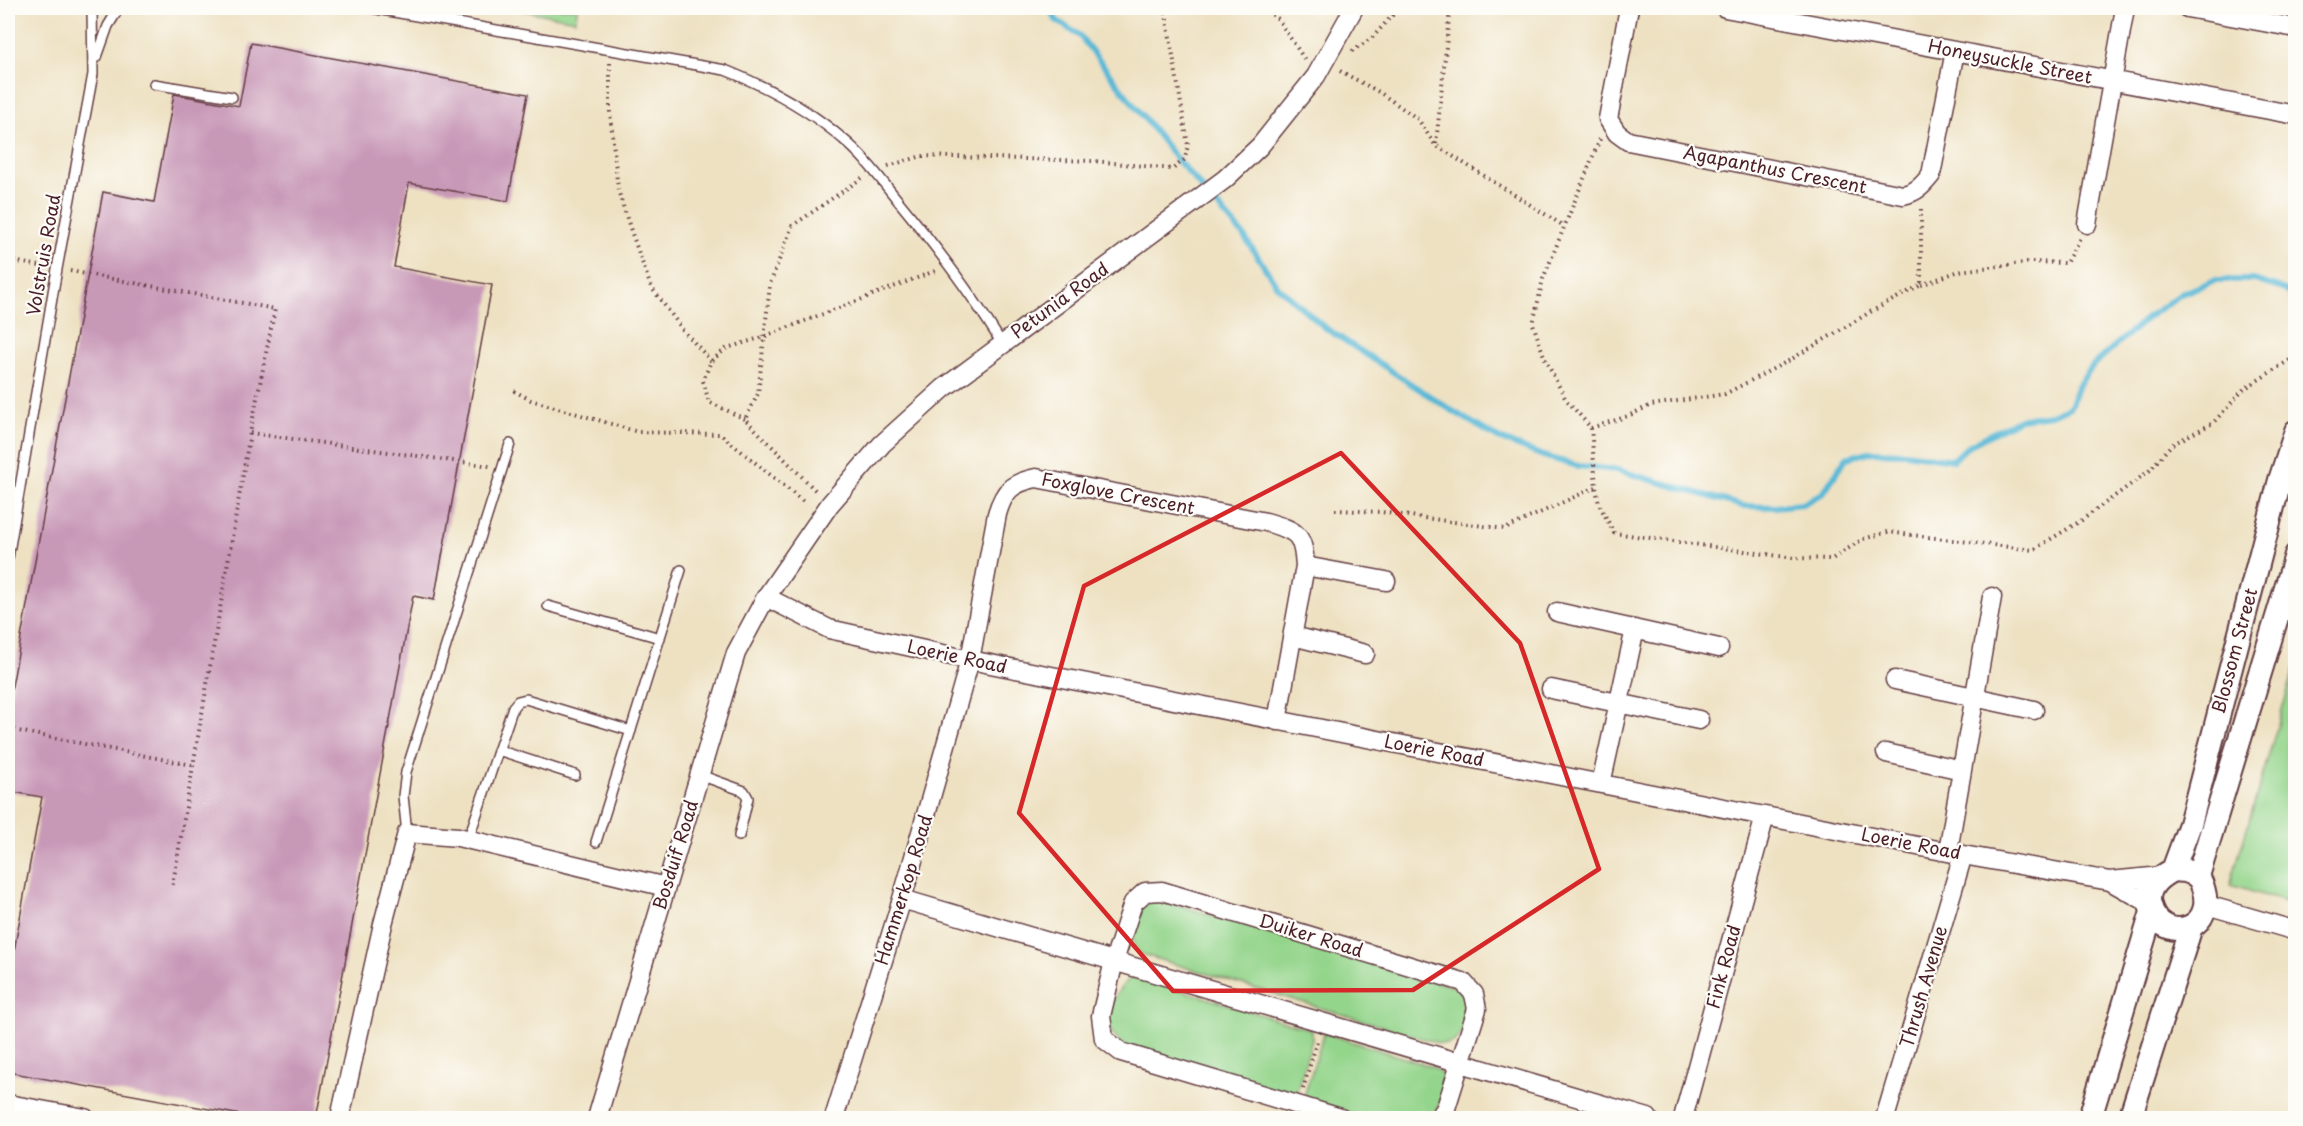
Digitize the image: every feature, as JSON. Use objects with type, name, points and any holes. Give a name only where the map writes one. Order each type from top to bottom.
[{"type":"street","name":"Petunia Road","points":[[766,597],[830,504],[882,444],[944,388],[1226,179],[1260,146],[1316,76],[1354,8]]},
{"type":"street","points":[[1608,119],[1629,8]]},
{"type":"street","name":"Honeysuckle Street","points":[[1725,8],[2295,115]]},
{"type":"street","points":[[2087,224],[2125,8]]},
{"type":"street","points":[[2187,8],[2295,28]]},
{"type":"street","points":[[1921,188],[1931,175],[1955,51]]},
{"type":"street","name":"Agapanthus Crescent","points":[[1608,119],[1617,133],[1628,141],[1903,195],[1921,188]]},
{"type":"street","name":"Blossom Street","points":[[2167,873],[2190,824],[2288,482],[2295,431]]},
{"type":"street","name":"Foxglove Crescent","points":[[970,660],[1001,501],[1017,482],[1036,478],[1286,528],[1296,534],[1304,545],[1305,566],[1277,721]]},
{"type":"street","name":"Blossom Street","points":[[2198,876],[2295,555]]},
{"type":"street","points":[[1305,566],[1386,581]]},
{"type":"street","name":"Loerie Road","points":[[766,597],[829,628],[970,660],[1277,721],[2110,881],[2167,873]]},
{"type":"street","name":"Bosduif Road","points":[[597,1119],[736,653],[766,597]]},
{"type":"street","name":"Thrush Avenue","points":[[1885,1119],[1955,853],[1962,770],[1992,597]]},
{"type":"street","points":[[1557,612],[1719,648]]},
{"type":"street","points":[[1601,784],[1635,629]]},
{"type":"street","points":[[1293,636],[1365,654]]},
{"type":"street","name":"Hammerkop Road","points":[[834,1119],[902,899],[970,660]]},
{"type":"street","points":[[1895,680],[2034,711]]},
{"type":"street","points":[[1551,689],[1699,720]]},
{"type":"street","points":[[1886,753],[1962,770]]},
{"type":"street","name":"Fink Road","points":[[1683,1119],[1766,816]]},
{"type":"street","points":[[340,1119],[383,924],[407,833],[429,833],[468,840],[666,887]]},
{"type":"street","points":[[2130,1119],[2191,927],[2202,916],[2207,905],[2206,894],[2198,876],[2186,870],[2167,873],[2151,888],[2148,898],[2150,908],[2158,922],[2166,927],[2180,929],[2191,927]]},
{"type":"street","name":"Loerie Road","points":[[2110,881],[2150,908]]},
{"type":"street","name":"Duiker Road","points":[[1341,1119],[1121,1052],[1104,1039],[1101,1016],[1114,960],[1133,903],[1144,892],[1162,891],[1173,894],[1463,982],[1474,994],[1477,1009],[1461,1065],[1446,1108],[1439,1119]]},
{"type":"street","points":[[902,899],[1648,1119]]},
{"type":"street","points":[[2207,905],[2295,931]]},
{"type":"street","points":[[2090,1119],[2150,908]]},
{"type":"street","points":[[8,1104],[85,1119]]},
{"type":"lane","name":"Volstruis Road","points":[[92,8],[95,65]]},
{"type":"lane","name":"Volstruis Road","points":[[8,558],[57,269],[95,65],[108,26],[119,8]]},
{"type":"lane","points":[[371,8],[725,70],[750,80],[814,116],[845,140],[874,170],[949,265],[1002,344]]},
{"type":"lane","points":[[154,84],[232,97]]},
{"type":"lane","points":[[407,833],[403,796],[406,772],[510,444]]},
{"type":"lane","points":[[596,842],[681,570]]},
{"type":"lane","points":[[548,606],[660,638]]},
{"type":"lane","points":[[468,840],[513,707],[518,702],[526,699],[631,731]]},
{"type":"lane","points":[[498,750],[575,775]]},
{"type":"lane","points":[[700,775],[747,794],[739,836]]},
{"type":"path","points":[[745,419],[758,394],[770,284],[792,226],[874,170],[922,156],[1094,161],[1173,169],[1185,159],[1188,145],[1165,8]]},
{"type":"path","points":[[1262,8],[1276,18],[1306,62]]},
{"type":"path","points":[[1351,51],[1372,38],[1399,8]]},
{"type":"path","points":[[1436,144],[1450,8]]},
{"type":"path","points":[[610,50],[610,112],[618,190],[631,231],[651,287],[683,330],[711,361]]},
{"type":"path","points":[[1340,71],[1379,92],[1418,119],[1436,144],[1564,226]]},
{"type":"path","points":[[1608,119],[1542,279],[1533,324],[1545,359],[1565,398],[1591,428],[1599,504],[1614,532],[1794,558],[1832,559],[1863,539],[1888,532],[2032,550],[2082,520],[2149,471],[2171,445],[2213,423],[2244,389],[2295,356]]},
{"type":"path","points":[[1921,188],[1922,285]]},
{"type":"path","points":[[1591,428],[1628,416],[1651,405],[1725,394],[1790,360],[1872,311],[1922,285],[1959,271],[2031,262],[2066,263],[2087,224]]},
{"type":"path","points":[[8,260],[275,309],[250,433],[172,889]]},
{"type":"path","points":[[815,490],[745,419],[709,402],[703,381],[711,361],[726,348],[763,337],[949,265]]},
{"type":"path","points":[[514,391],[531,400],[638,432],[720,434],[805,503]]},
{"type":"path","points":[[250,433],[502,467]]},
{"type":"path","points":[[1335,510],[1381,512],[1505,529],[1596,488]]},
{"type":"path","points":[[8,729],[192,765]]},
{"type":"path","points":[[1300,1096],[1320,1030]]},
{"type":"highlighted area","points":[[1341,453],[1520,643],[1599,869],[1413,990],[1173,991],[1019,813],[1084,586]]},
{"type":"green space","points":[[509,8],[578,8],[575,20]]},
{"type":"green space","points":[[2295,667],[2296,905],[2230,885]]},
{"type":"green space","points":[[1154,898],[1458,988],[1470,1002],[1463,1030],[1455,1041],[1441,1044],[1141,954],[1134,946],[1133,936],[1142,906]]},
{"type":"green space","points":[[1131,978],[1144,979],[1312,1030],[1312,1040],[1295,1097],[1123,1045],[1111,1031],[1109,1018],[1114,999]]},
{"type":"green space","points":[[1324,1033],[1433,1067],[1445,1076],[1445,1089],[1434,1118],[1366,1118],[1305,1100],[1305,1093]]},
{"type":"building","points":[[251,43],[528,94],[508,201],[409,183],[394,267],[492,285],[434,600],[413,596],[316,1119],[263,1119],[8,1072],[8,984],[42,797],[8,791],[8,708],[103,192],[154,202],[174,94],[239,106]]},
{"type":"waterway","points":[[1049,8],[1056,20],[1080,36],[1174,156],[1244,236],[1277,286],[1324,327],[1498,438],[1543,456],[1578,466],[1617,470],[1743,506],[1775,507],[1802,504],[1823,493],[1846,458],[1869,452],[1905,453],[1953,460],[1968,446],[2020,419],[2051,415],[2070,407],[2077,387],[2094,364],[2148,317],[2181,294],[2215,280],[2254,280],[2285,290],[2296,298]]}]
